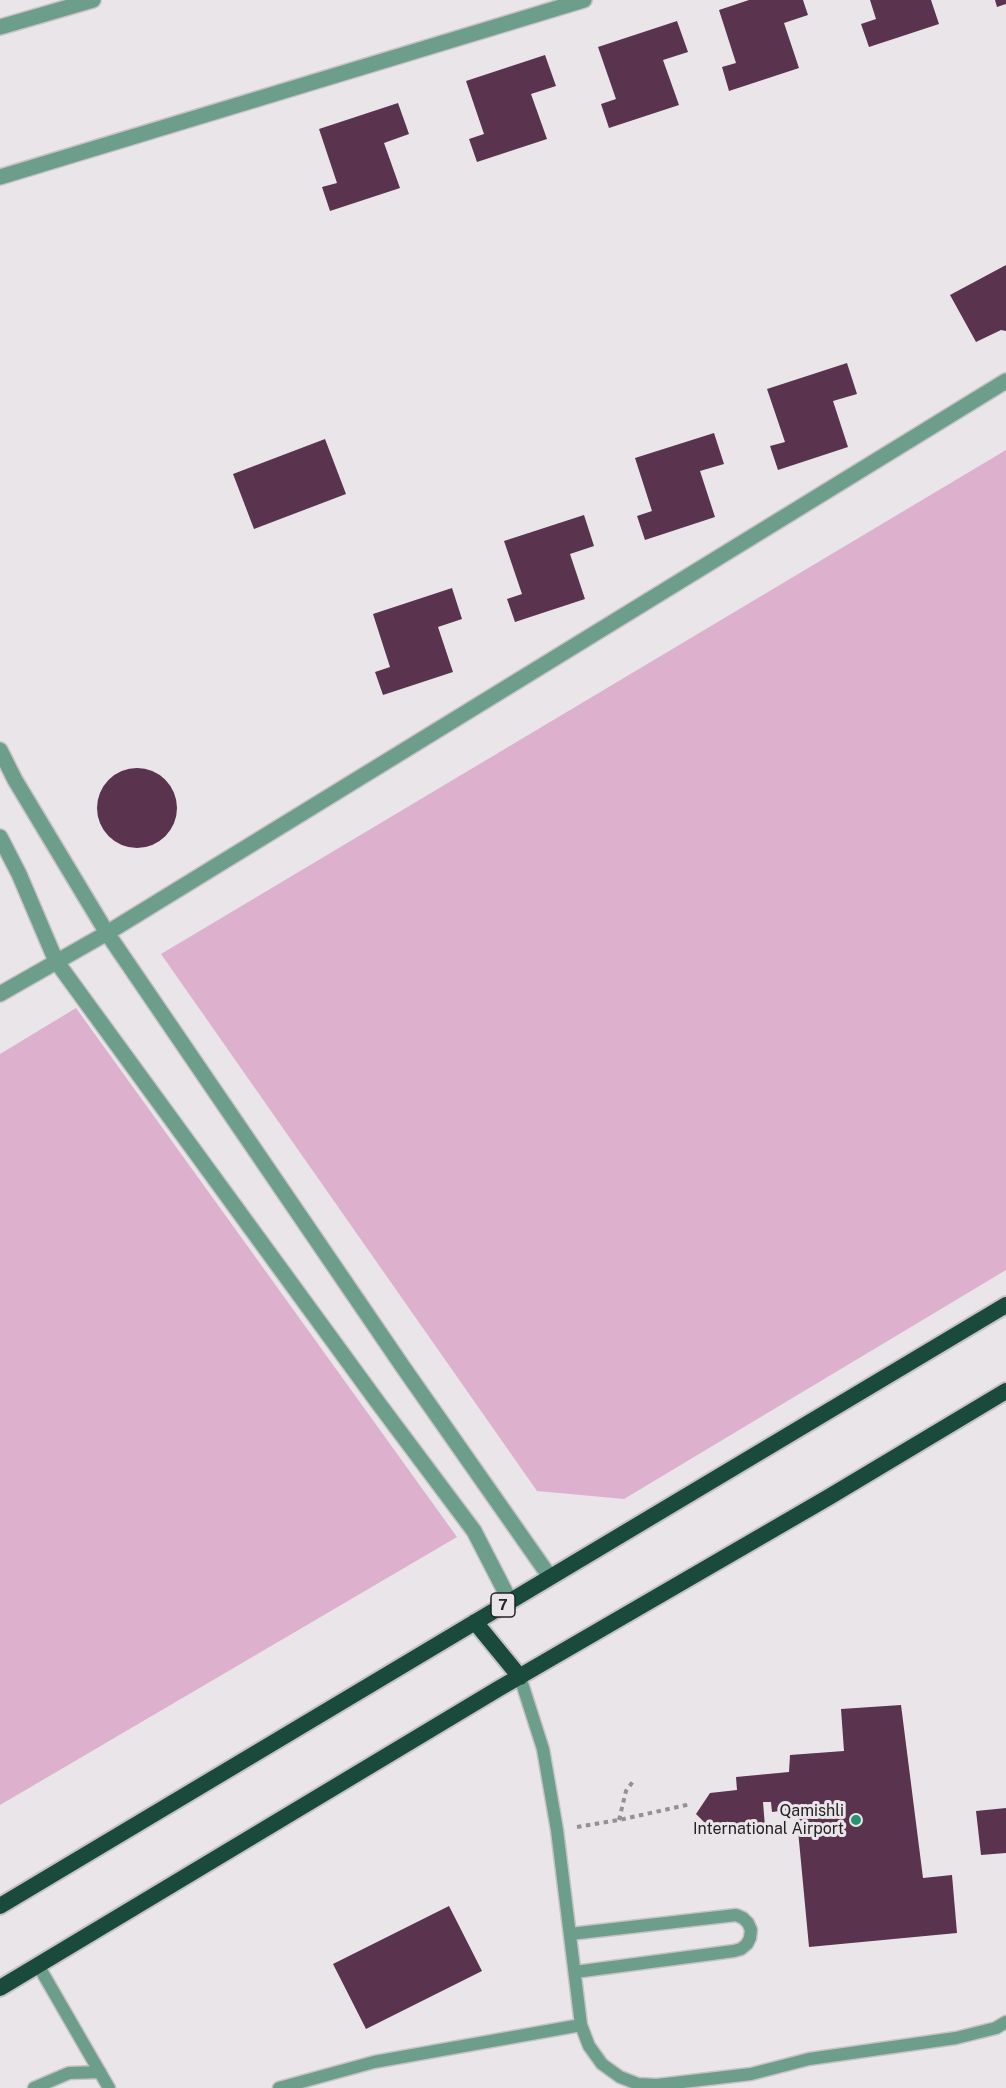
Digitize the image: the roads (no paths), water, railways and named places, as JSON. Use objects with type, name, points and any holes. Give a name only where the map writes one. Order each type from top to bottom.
[{"type":"highway","name":"7","points":[[0,1906],[1006,1305]]},
{"type":"highway","points":[[0,1988],[520,1677],[1006,1391]]},
{"type":"highway","points":[[475,1622],[520,1677]]},
{"type":"street","points":[[0,27],[93,0]]},
{"type":"street","points":[[0,177],[584,0]]},
{"type":"street","points":[[0,994],[107,933],[1006,381]]},
{"type":"street","points":[[0,750],[15,780],[107,933],[403,1367],[550,1577]]},
{"type":"street","points":[[0,837],[19,874],[56,961],[378,1404],[474,1531],[510,1601]]},
{"type":"lane","points":[[520,1677],[543,1749],[557,1830],[581,2025],[589,2046],[602,2064],[620,2077],[638,2084],[657,2085],[752,2074],[809,2059],[956,2038],[996,2028],[1006,2022]]},
{"type":"lane","points":[[570,1935],[736,1915],[743,1918],[751,1930],[747,1944],[734,1951],[574,1972]]},
{"type":"lane","points":[[38,1965],[110,2088]]},
{"type":"lane","points":[[279,2088],[374,2062],[581,2025]]},
{"type":"lane","points":[[34,2088],[69,2073],[100,2072]]},
{"type":"place","name":"Qamishli International Airport","points":[[856,1820]]}]
